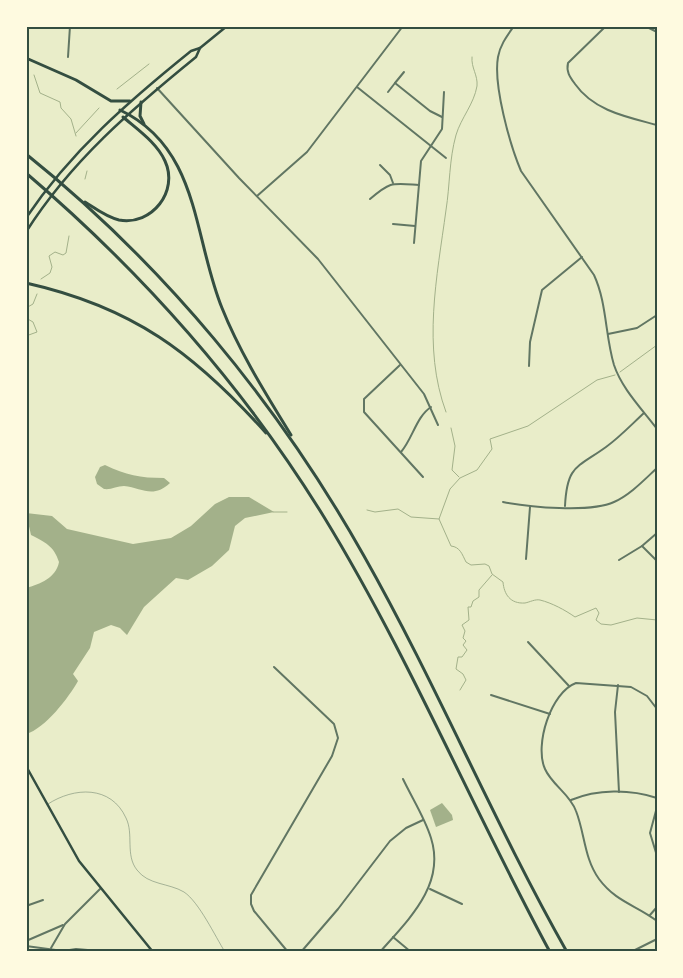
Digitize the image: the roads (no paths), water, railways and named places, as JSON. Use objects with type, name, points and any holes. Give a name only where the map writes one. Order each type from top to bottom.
[{"type":"highway","points":[[26,58],[65,74],[111,101],[130,101]]},
{"type":"highway","points":[[141,102],[140,116],[146,126]]},
{"type":"highway","points":[[120,110],[146,126],[166,147],[182,171],[190,192],[207,264],[226,319],[247,362],[378,581],[567,952]]},
{"type":"highway","points":[[77,197],[107,216],[124,220],[146,216],[162,202],[169,182],[166,161],[152,143],[123,117]]},
{"type":"highway","points":[[26,154],[77,197],[148,265],[198,321],[257,393],[306,461]]},
{"type":"highway","points":[[26,174],[56,199],[117,256],[175,317],[234,388],[278,447],[323,516],[356,572],[550,952]]},
{"type":"highway","points":[[26,283],[98,304],[162,337],[222,385],[278,447]]},
{"type":"main road","points":[[26,218],[70,160],[120,110],[192,50],[200,48],[227,26]]},
{"type":"main road","points":[[26,232],[70,172],[127,113],[196,57],[200,48]]},
{"type":"main road","points":[[26,766],[70,848],[100,889],[154,952]]},
{"type":"street","points":[[68,57],[70,26]]},
{"type":"street","points":[[257,196],[307,152],[403,26]]},
{"type":"street","points":[[514,26],[502,46],[497,66],[514,154],[521,171],[582,257],[597,282],[616,371],[626,388],[657,429]]},
{"type":"street","points":[[606,26],[568,63],[567,69],[570,77],[581,93],[600,107],[657,125]]},
{"type":"street","points":[[645,26],[657,32]]},
{"type":"street","points":[[388,92],[404,72]]},
{"type":"street","points":[[395,83],[430,111],[442,117]]},
{"type":"street","points":[[357,87],[446,158]]},
{"type":"street","points":[[157,88],[318,259],[401,364],[431,407],[438,425]]},
{"type":"street","points":[[414,243],[421,161],[442,129],[444,92]]},
{"type":"street","points":[[380,165],[390,175],[392,183]]},
{"type":"street","points":[[370,199],[386,185],[392,183],[419,185]]},
{"type":"street","points":[[393,224],[416,226]]},
{"type":"street","points":[[529,366],[530,342],[542,290],[582,257]]},
{"type":"street","points":[[608,334],[637,328],[657,315]]},
{"type":"street","points":[[401,364],[364,399],[364,412],[423,477]]},
{"type":"street","points":[[400,452],[409,442],[422,414],[431,407]]},
{"type":"street","points":[[566,506],[567,484],[574,468],[606,447],[644,413]]},
{"type":"street","points":[[502,502],[530,507],[600,506],[624,497],[657,468]]},
{"type":"street","points":[[526,559],[530,507]]},
{"type":"street","points":[[619,560],[642,546],[657,533]]},
{"type":"street","points":[[642,546],[657,561]]},
{"type":"street","points":[[528,642],[569,686]]},
{"type":"street","points":[[274,667],[334,724],[338,734],[337,743],[325,769],[251,895],[251,904],[254,912],[288,952]]},
{"type":"street","points":[[657,709],[643,694],[630,687],[584,682],[569,686],[558,698],[550,714],[542,746],[542,759],[549,776],[571,800],[578,816],[589,860],[599,878],[617,898],[657,920]]},
{"type":"street","points":[[618,685],[615,712],[619,792]]},
{"type":"street","points":[[491,695],[550,714]]},
{"type":"street","points":[[380,952],[430,889],[434,850],[431,837],[403,778]]},
{"type":"street","points":[[571,800],[592,793],[619,792],[645,794],[657,798]]},
{"type":"street","points":[[657,808],[650,833],[657,856]]},
{"type":"street","points":[[301,952],[338,909],[390,841],[398,833],[423,820]]},
{"type":"street","points":[[51,949],[65,924],[100,889]]},
{"type":"street","points":[[430,889],[462,904]]},
{"type":"street","points":[[26,906],[43,900]]},
{"type":"street","points":[[650,915],[657,907]]},
{"type":"street","points":[[26,941],[65,924]]},
{"type":"street","points":[[393,937],[412,952]]},
{"type":"street","points":[[631,952],[657,939]]},
{"type":"street","points":[[26,946],[111,952]]},
{"type":"lane","points":[[47,804],[58,797],[83,791],[103,796],[118,807],[127,819],[131,859],[136,870],[146,879],[185,893],[225,952]]},
{"type":"waterway","points":[[446,412],[435,362],[434,312],[454,144],[458,129],[473,99],[477,86],[472,57]]},
{"type":"waterway","points":[[117,89],[149,64]]},
{"type":"waterway","points":[[34,75],[40,93],[60,102],[61,108],[71,119],[76,136]]},
{"type":"waterway","points":[[76,133],[99,108]]},
{"type":"waterway","points":[[85,179],[87,171]]},
{"type":"waterway","points":[[41,279],[50,273],[52,267],[49,256],[55,252],[63,255],[66,253],[69,236]]},
{"type":"waterway","points":[[26,308],[33,304],[37,294]]},
{"type":"waterway","points":[[26,318],[33,322],[37,332],[26,336]]},
{"type":"waterway","points":[[620,372],[657,345]]},
{"type":"waterway","points":[[615,375],[597,380],[528,426],[490,439],[492,449],[477,470],[460,478],[450,489],[439,519],[451,546],[459,549],[466,562],[471,565],[485,564],[489,566],[492,574],[503,582],[506,594],[515,602],[525,603],[540,600],[558,607],[575,617],[596,608],[599,613],[596,620],[601,624],[611,625],[637,618],[657,620]]},
{"type":"waterway","points":[[451,428],[455,446],[452,470],[459,477]]},
{"type":"waterway","points":[[367,510],[375,512],[398,509],[411,517],[439,519]]},
{"type":"waterway","points":[[273,512],[287,512]]},
{"type":"waterway","points":[[460,690],[466,680],[463,674],[456,669],[458,657],[462,657],[467,650],[463,645],[466,641],[463,638],[465,631],[462,625],[469,620],[468,607],[471,607],[473,601],[479,597],[479,590],[492,575]]}]
